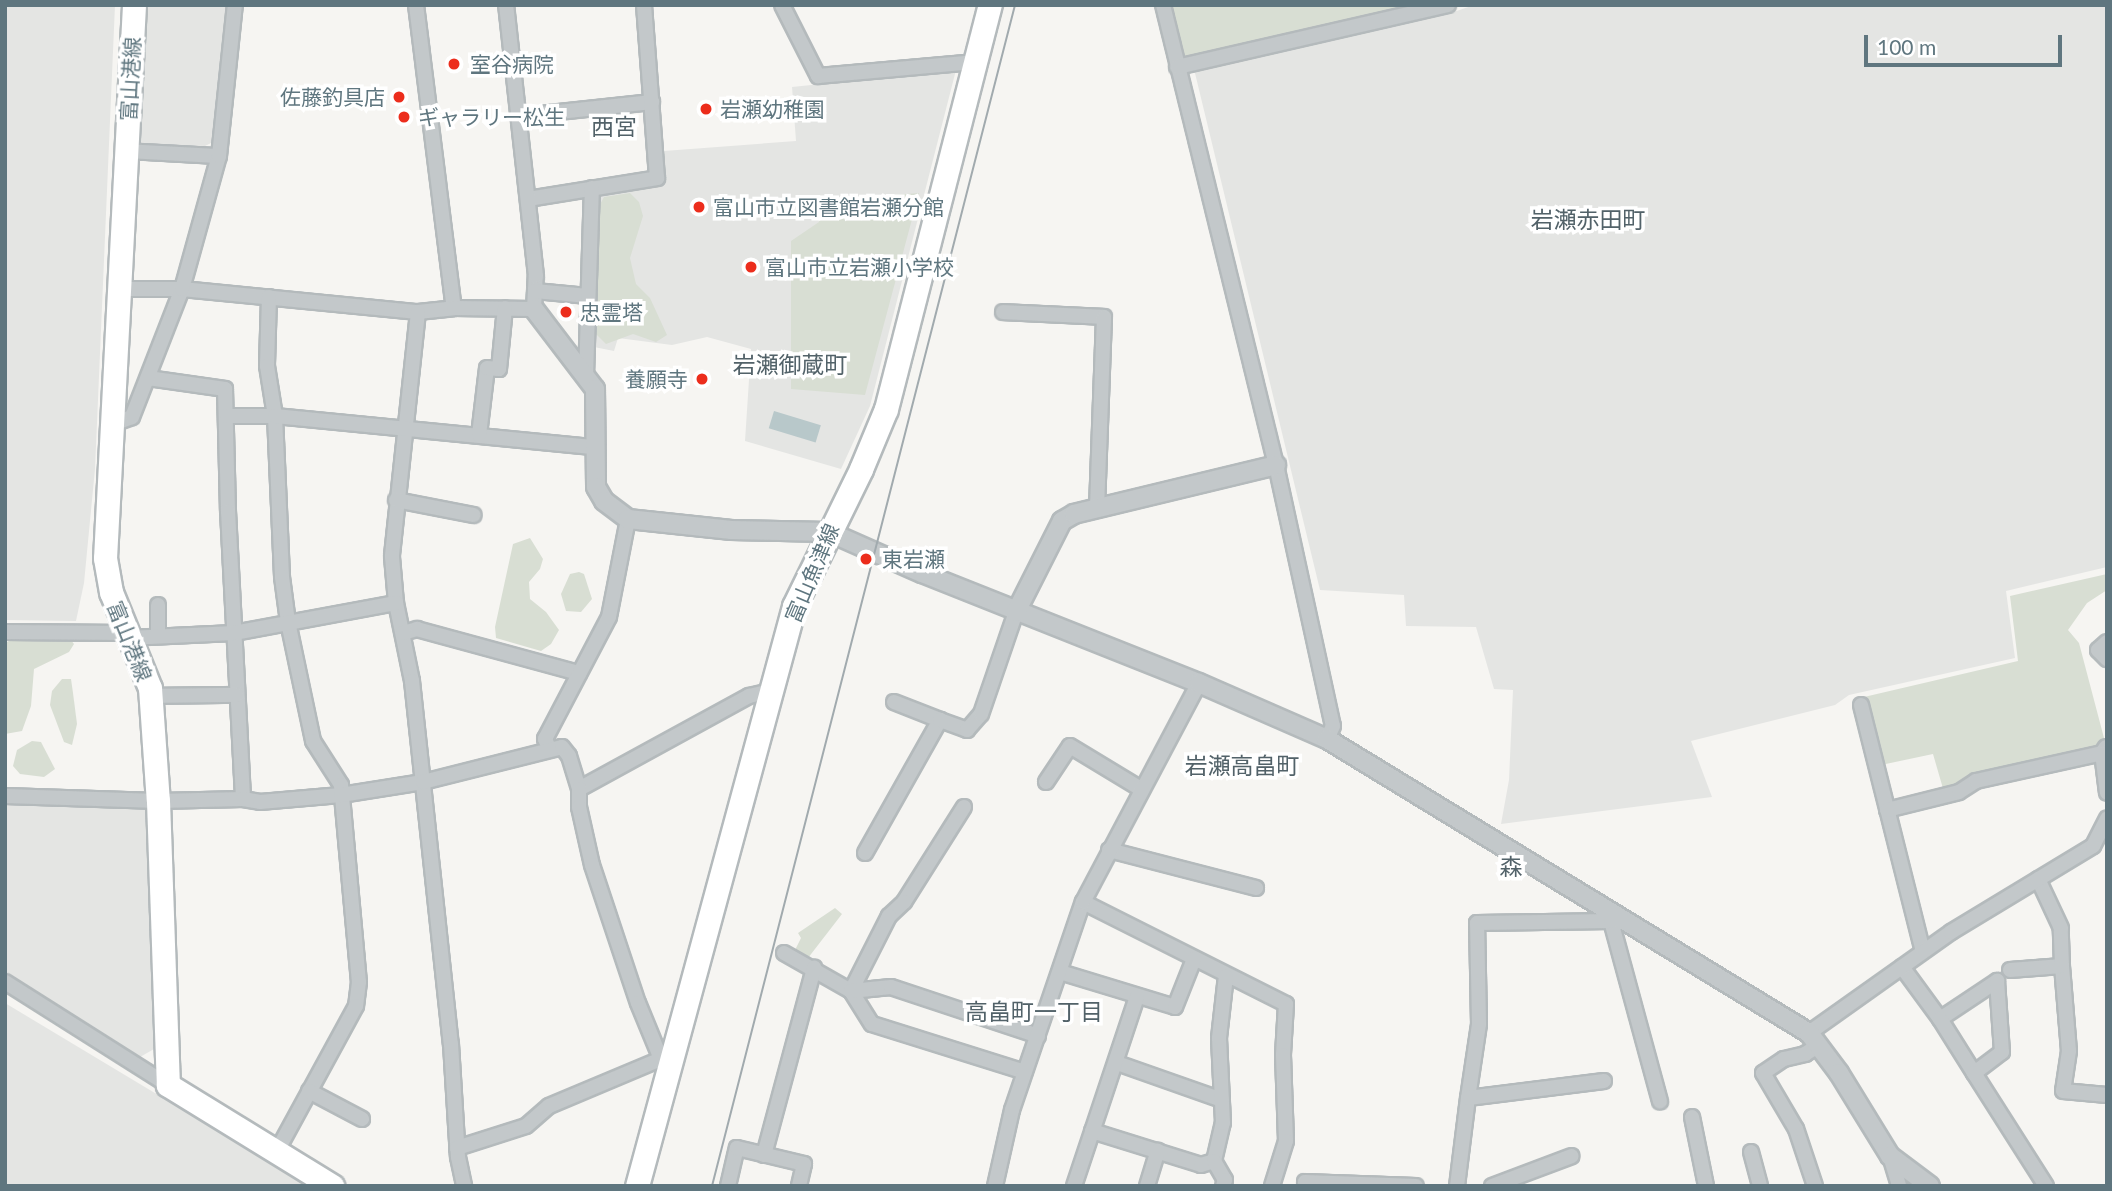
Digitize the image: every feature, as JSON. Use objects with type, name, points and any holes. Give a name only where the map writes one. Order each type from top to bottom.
[{"type":"main road","name":"富山港線","points":[[134,5],[105,558],[111,592],[150,688],[158,801],[168,1085]]},
{"type":"main road","name":"富山魚津線","points":[[637,1186],[666,1062],[794,606],[886,409],[990,5]]},
{"type":"main road","points":[[168,1085],[332,1186]]},
{"type":"street","points":[[113,424],[132,416],[182,289],[219,156],[235,5]]},
{"type":"street","points":[[416,5],[454,308]]},
{"type":"street","points":[[506,5],[521,116],[536,276],[534,300],[596,389],[596,487],[604,501],[628,519],[731,530],[830,532],[1016,612],[1199,682],[1327,738],[1613,918],[1814,1039],[1890,1156],[1899,1186]]},
{"type":"street","points":[[528,199],[657,178],[643,5]]},
{"type":"street","points":[[1163,5],[1276,465],[1333,726],[1327,738]]},
{"type":"street","points":[[1177,67],[1448,5]]},
{"type":"street","points":[[783,6],[818,76],[975,62]]},
{"type":"street","points":[[521,116],[652,102]]},
{"type":"street","points":[[126,150],[219,156]]},
{"type":"street","points":[[586,376],[592,188]]},
{"type":"street","points":[[120,289],[182,289],[418,312],[454,308],[505,308],[534,300],[588,296]]},
{"type":"street","points":[[269,296],[267,366],[275,416],[282,577],[288,622],[313,741],[341,785],[359,982],[356,1006],[276,1151]]},
{"type":"street","points":[[479,435],[487,368],[499,369],[505,308]]},
{"type":"street","points":[[418,312],[392,557],[396,603],[412,681],[450,1044],[457,1148],[464,1186]]},
{"type":"street","points":[[1003,312],[1104,317],[1097,509]]},
{"type":"street","points":[[148,378],[226,389],[228,511],[243,799]]},
{"type":"street","points":[[227,416],[275,416],[594,446]]},
{"type":"street","points":[[894,702],[967,730],[981,714],[1016,612],[1062,521],[1074,514],[1276,465]]},
{"type":"street","points":[[396,500],[474,515]]},
{"type":"street","points":[[549,748],[545,739],[609,617],[628,519]]},
{"type":"street","points":[[5,632],[127,635],[234,633],[396,603]]},
{"type":"street","points":[[158,605],[158,635]]},
{"type":"street","points":[[403,633],[417,629],[579,673]]},
{"type":"street","points":[[2107,642],[2098,650],[2107,659]]},
{"type":"street","points":[[995,1186],[1012,1111],[1083,902],[1199,682]]},
{"type":"street","points":[[579,789],[749,696],[771,691]]},
{"type":"street","points":[[150,696],[237,695]]},
{"type":"street","points":[[1861,705],[1923,951]]},
{"type":"street","points":[[865,853],[940,720]]},
{"type":"street","points":[[1046,782],[1070,746],[1141,789]]},
{"type":"street","points":[[5,796],[158,801],[243,799],[260,802],[341,795],[423,782],[549,748],[562,747],[569,756],[579,789],[579,807],[592,865],[638,1003],[666,1062],[549,1106],[526,1126],[457,1148]]},
{"type":"street","points":[[1887,810],[1959,792],[1976,781],[2104,749],[2107,793]]},
{"type":"street","points":[[851,991],[889,916],[904,902],[964,807]]},
{"type":"street","points":[[1815,1186],[1797,1129],[1763,1073],[1784,1059],[1805,1054],[1814,1039],[1923,951],[2038,879],[2100,846],[2107,818]]},
{"type":"street","points":[[1109,850],[1256,888]]},
{"type":"street","points":[[2038,879],[2060,928],[2069,1051],[2063,1091],[2107,1095]]},
{"type":"street","points":[[1083,902],[1286,1004],[1283,1055],[1286,1141],[1272,1186]]},
{"type":"street","points":[[1457,1186],[1479,1024],[1477,923],[1613,918]]},
{"type":"street","points":[[1613,918],[1660,1101]]},
{"type":"street","points":[[784,953],[851,991],[872,1024],[1025,1072]]},
{"type":"street","points":[[1060,972],[1175,1007],[1194,959]]},
{"type":"street","points":[[2010,970],[2062,966]]},
{"type":"street","points":[[1902,967],[1940,1019],[2046,1186]]},
{"type":"street","points":[[764,1155],[814,968]]},
{"type":"street","points":[[1223,1186],[1225,1180],[1214,1161],[1223,1124],[1219,1038],[1226,976]]},
{"type":"street","points":[[1940,1019],[1997,981],[2002,1052],[1974,1073]]},
{"type":"street","points":[[5,982],[168,1085]]},
{"type":"street","points":[[851,991],[891,987],[1038,1036]]},
{"type":"street","points":[[1074,1186],[1138,997]]},
{"type":"street","points":[[1117,1063],[1222,1100]]},
{"type":"street","points":[[1468,1098],[1604,1081]]},
{"type":"street","points":[[309,1091],[362,1119]]},
{"type":"street","points":[[1692,1117],[1706,1186]]},
{"type":"street","points":[[1092,1131],[1201,1165],[1214,1161]]},
{"type":"street","points":[[728,1186],[737,1148],[804,1164],[799,1186]]},
{"type":"street","points":[[1147,1186],[1158,1151]]},
{"type":"street","points":[[1751,1152],[1760,1186]]},
{"type":"street","points":[[1492,1186],[1572,1156]]},
{"type":"street","points":[[1890,1156],[1930,1186]]},
{"type":"street","points":[[1306,1186],[1305,1182],[1416,1186]]},
{"type":"shaded area","points":[[5,5],[115,5],[95,469],[84,583],[76,621],[5,620]]},
{"type":"shaded area","points":[[143,5],[226,5],[211,143],[205,146],[139,144]]},
{"type":"shaded area","points":[[1172,5],[1431,5],[1184,58]]},
{"type":"shaded area","points":[[1474,5],[2107,5],[2107,567],[2006,591],[2015,658],[1849,695],[1835,705],[1691,741],[1712,797],[1501,824],[1509,780],[1513,690],[1494,689],[1476,627],[1406,626],[1404,595],[1320,590],[1194,69],[1448,14]]},
{"type":"shaded area","name":"富山市立岩瀬小学校","points":[[956,70],[870,406],[841,469],[745,441],[751,349],[707,337],[672,345],[618,338],[614,351],[594,347],[599,197],[665,181],[664,151],[796,141],[792,87]]},
{"type":"shaded area","points":[[630,193],[639,202],[643,216],[630,258],[636,284],[650,298],[667,335],[656,342],[633,334],[606,344],[591,329],[597,210],[604,197]]},
{"type":"shaded area","points":[[919,193],[865,395],[791,389],[791,241],[819,222],[818,201]]},
{"type":"shaded area","points":[[774,411],[821,425],[816,443],[769,428]]},
{"type":"shaded area","points":[[530,538],[543,559],[540,569],[529,582],[530,599],[546,612],[559,630],[551,644],[541,651],[496,638],[495,627],[513,544]]},
{"type":"shaded area","points":[[570,574],[584,574],[592,599],[581,612],[566,611],[561,594]]},
{"type":"shaded area","points":[[2107,574],[2107,590],[2087,603],[2068,630],[2079,643],[2104,738],[2098,750],[1944,792],[1933,754],[1881,765],[1864,697],[2018,661],[2010,596]]},
{"type":"shaded area","points":[[70,639],[74,644],[69,652],[34,669],[31,706],[22,731],[5,734],[5,643],[11,640]]},
{"type":"shaded area","points":[[62,679],[71,679],[77,724],[72,745],[64,742],[50,705],[52,691]]},
{"type":"shaded area","points":[[32,741],[41,742],[55,769],[44,777],[20,774],[13,766],[17,750]]},
{"type":"shaded area","points":[[5,803],[149,805],[154,1049],[140,1057],[5,972]]},
{"type":"shaded area","points":[[835,908],[842,914],[808,958],[795,950],[801,938],[798,933]]},
{"type":"shaded area","points":[[5,1003],[273,1164],[308,1186],[5,1186]]},
{"type":"tram line","points":[[712,1186],[1015,5]]},
{"type":"place","name":"室谷病院","points":[[454,64]]},
{"type":"place","name":"佐藤釣具店","points":[[399,97]]},
{"type":"place","name":"岩瀬幼稚園","points":[[706,109]]},
{"type":"place","name":"ギャラリー松生","points":[[404,117]]},
{"type":"place","name":"富山市立図書館岩瀬分館","points":[[699,207]]},
{"type":"place","name":"富山市立岩瀬小学校","points":[[751,267]]},
{"type":"place","name":"忠霊塔","points":[[566,312]]},
{"type":"place","name":"養願寺","points":[[702,379]]},
{"type":"place","name":"東岩瀬","points":[[866,559]]},
{"type":"district","name":"西宮","points":[[614,126]]},
{"type":"district","name":"岩瀬赤田町","points":[[1588,219]]},
{"type":"district","name":"岩瀬御蔵町","points":[[790,364]]},
{"type":"district","name":"岩瀬高畠町","points":[[1242,765]]},
{"type":"district","name":"森","points":[[1511,866]]},
{"type":"district","name":"高畠町一丁目","points":[[1034,1011]]}]
